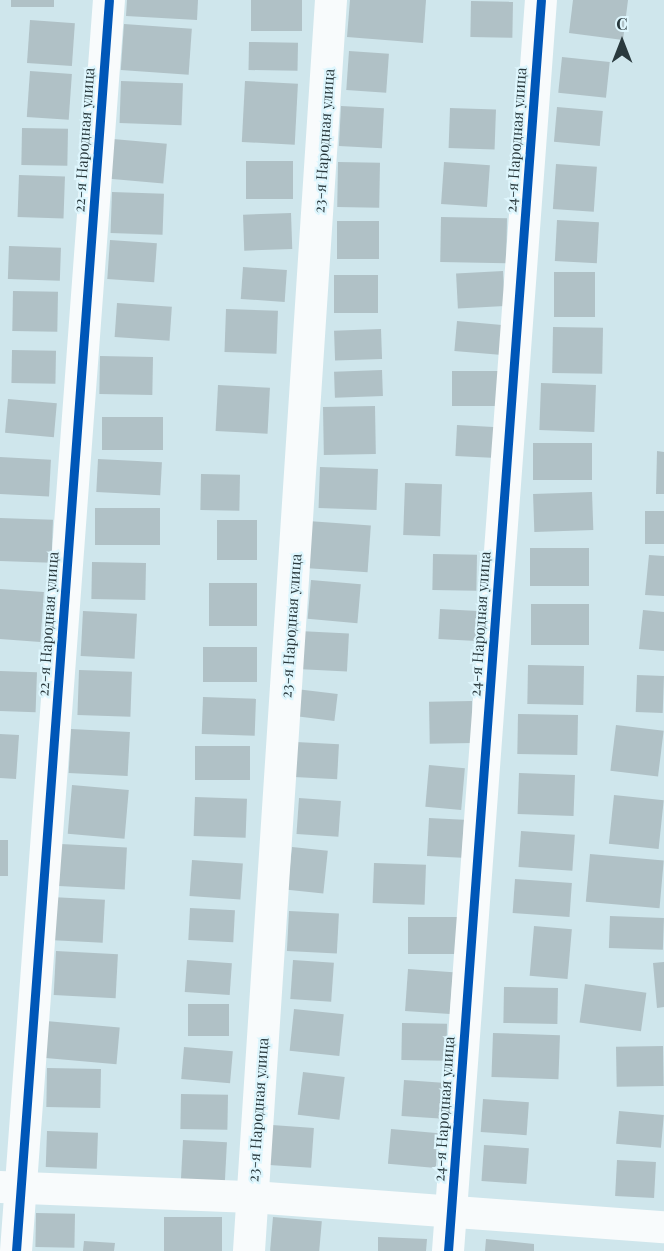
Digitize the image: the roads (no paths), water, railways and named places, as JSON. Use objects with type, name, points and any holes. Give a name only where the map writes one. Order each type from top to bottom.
[{"type":"street","name":"22-я Народная улица","points":[[16,1251],[10,1188],[109,0]]},
{"type":"street","name":"23-я Народная улица","points":[[249,1251],[331,0]]},
{"type":"street","name":"24-я Народная улица","points":[[448,1251],[541,0]]},
{"type":"street","points":[[10,1188],[252,1197],[451,1214],[664,1227]]}]
